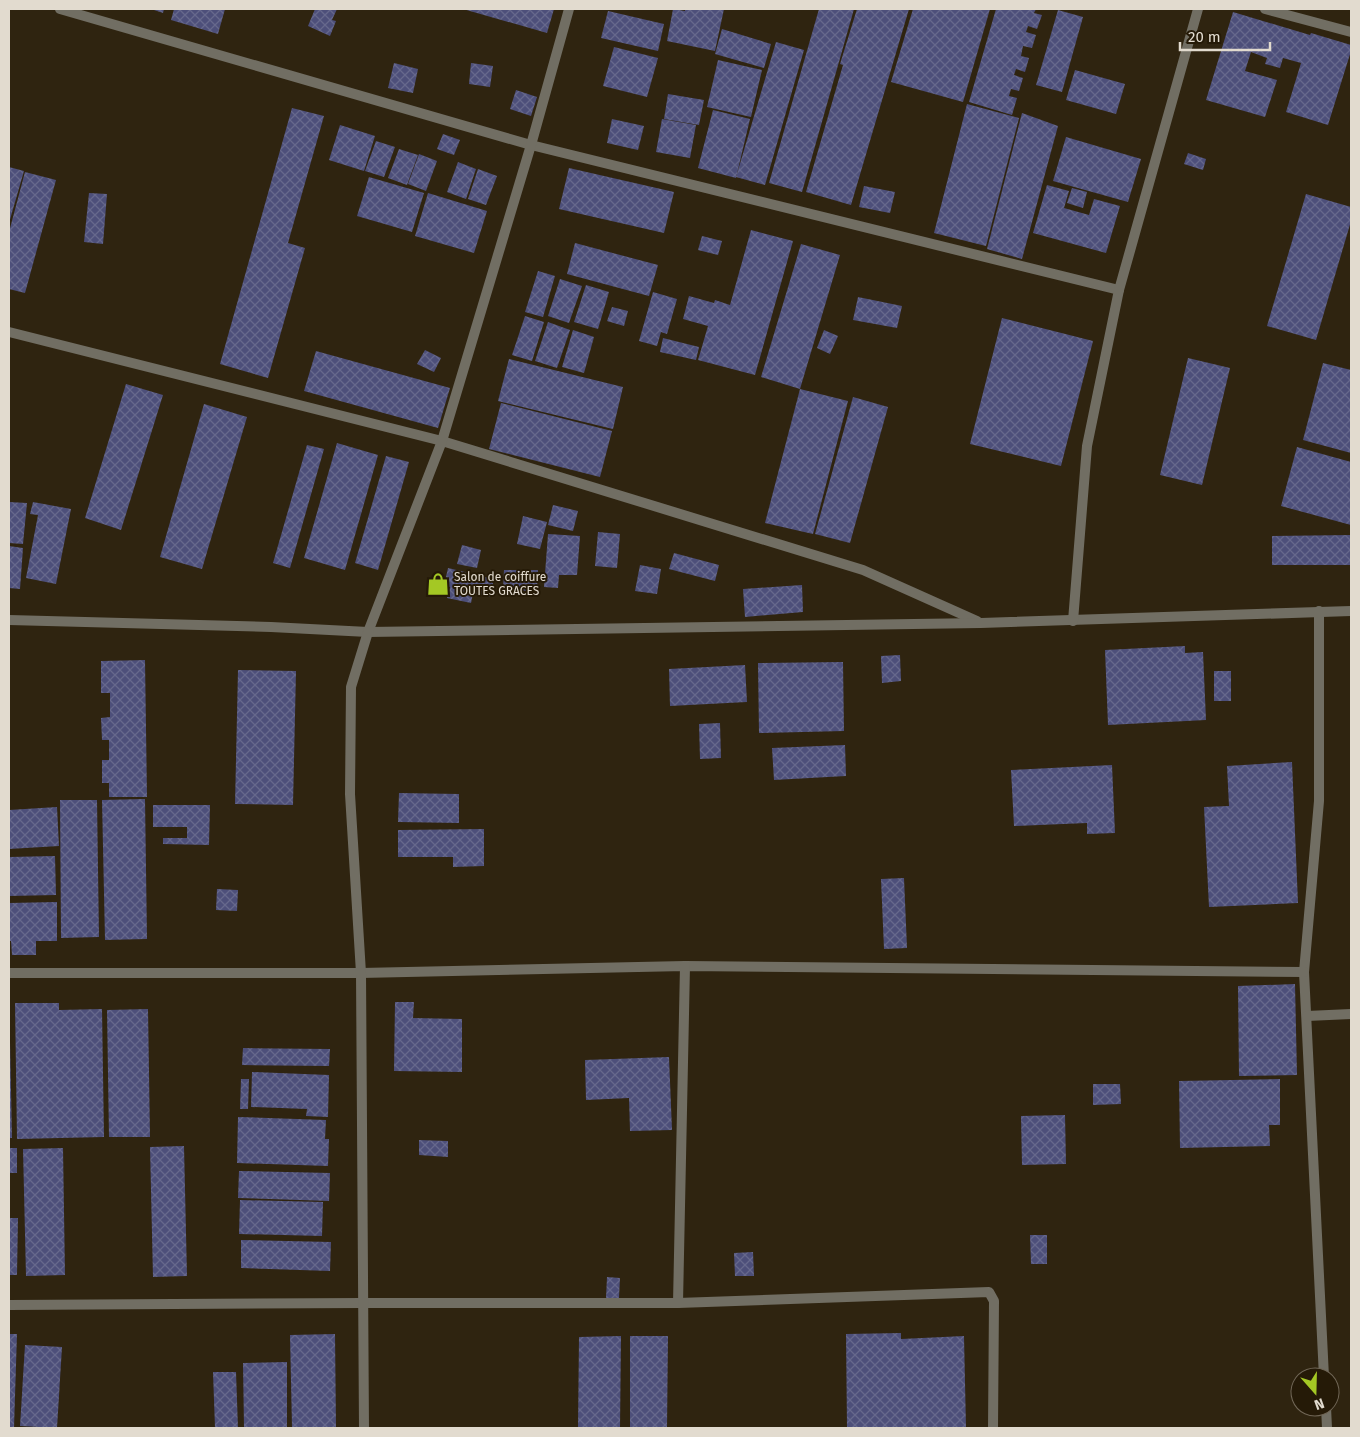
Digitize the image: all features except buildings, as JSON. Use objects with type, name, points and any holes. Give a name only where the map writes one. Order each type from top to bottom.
[{"type":"street","points":[[60,9],[531,145],[1118,290]]},
{"type":"street","points":[[364,1428],[361,973],[350,794],[351,687],[368,632],[442,441],[531,145],[569,9]]},
{"type":"street","points":[[1073,621],[1087,446],[1118,290],[1198,9]]},
{"type":"street","points":[[1265,9],[1351,32]]},
{"type":"street","points":[[9,332],[442,441],[863,570],[981,623]]},
{"type":"street","points":[[1319,611],[1319,801],[1304,972],[1324,1367]]},
{"type":"street","points":[[9,620],[368,632],[981,623],[1351,611]]},
{"type":"street","points":[[9,974],[361,973],[685,966],[1304,972]]},
{"type":"street","points":[[678,1303],[685,966]]},
{"type":"street","points":[[1307,1016],[1351,1014]]},
{"type":"street","points":[[9,1305],[678,1303],[989,1292],[994,1301],[993,1428]]},
{"type":"place","name":"Salon de coiffure TOUTES GRACES","points":[[438,584]]}]
